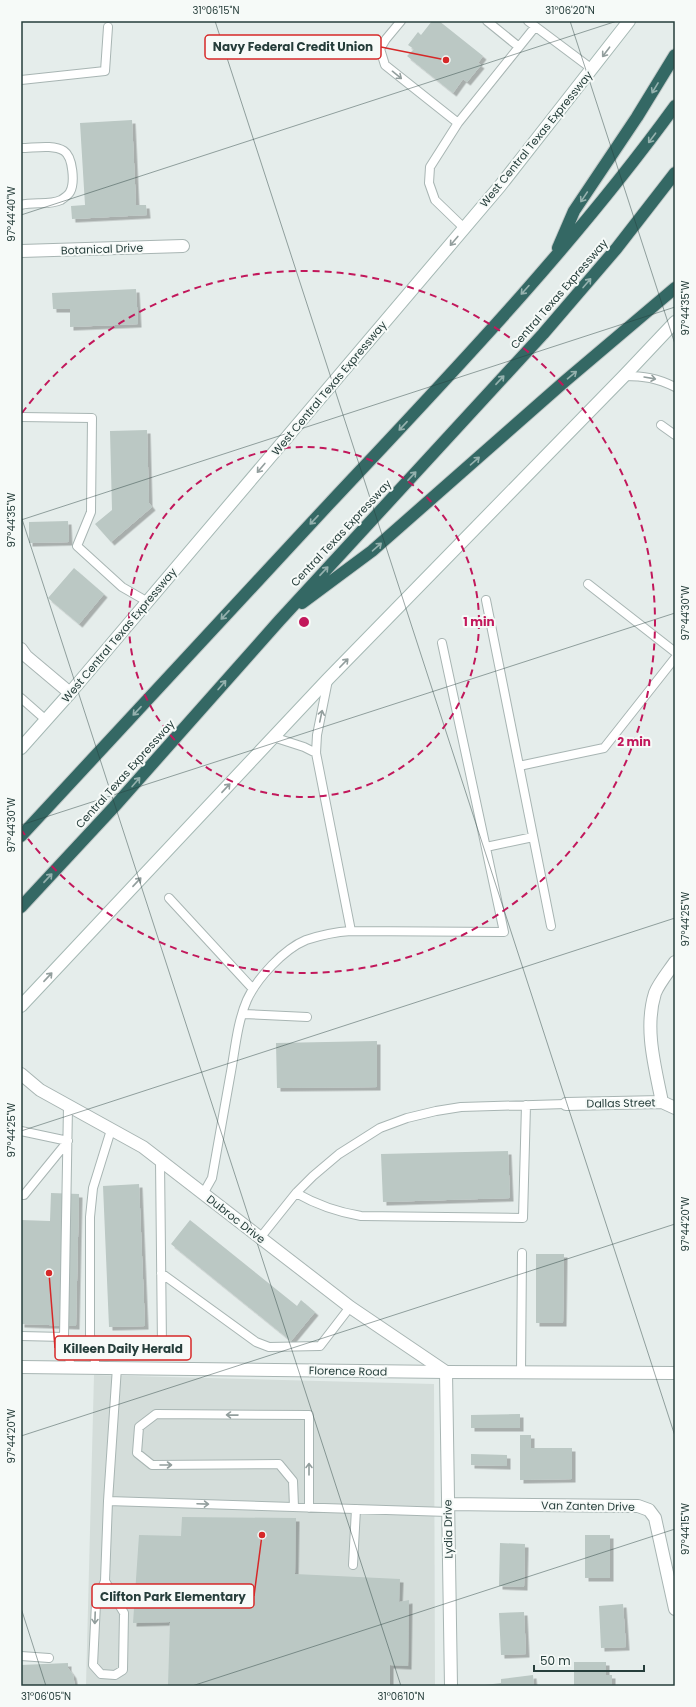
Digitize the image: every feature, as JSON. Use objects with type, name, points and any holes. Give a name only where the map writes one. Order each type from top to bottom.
[{"type":"highway","points":[[552,262],[574,211],[638,117],[675,54]]},
{"type":"highway","points":[[21,836],[429,397],[552,262],[606,197],[675,106]]},
{"type":"highway","name":"Central Texas Expressway","points":[[21,907],[114,807],[279,621],[543,334],[616,250],[675,173]]},
{"type":"highway","points":[[279,621],[372,551],[564,382],[675,288]]},
{"type":"street","name":"West Central Texas Expressway","points":[[21,748],[148,602],[500,186],[629,21]]},
{"type":"street","name":"Botanical Drive","points":[[21,251],[183,246]]},
{"type":"street","points":[[21,1006],[328,679],[675,322]]},
{"type":"street","points":[[21,649],[26,656],[70,693]]},
{"type":"street","points":[[662,1102],[653,1051],[650,1018],[656,992],[675,962]]},
{"type":"street","name":"Dubroc Drive","points":[[21,1074],[40,1090],[143,1147],[350,1307],[446,1372]]},
{"type":"street","name":"Dallas Street","points":[[566,1104],[662,1102],[675,1108]]},
{"type":"street","name":"Florence Road","points":[[21,1367],[521,1373],[675,1373]]},
{"type":"street","name":"Lydia Drive","points":[[446,1372],[451,1686]]},
{"type":"street","name":"Van Zanten Drive","points":[[448,1508],[638,1506],[648,1510],[655,1518],[675,1609]]},
{"type":"lane","points":[[401,21],[380,49],[385,65],[458,123]]},
{"type":"lane","points":[[487,21],[519,47]]},
{"type":"lane","points":[[528,21],[592,69]]},
{"type":"lane","points":[[21,80],[55,78],[105,72],[108,27]]},
{"type":"lane","points":[[464,228],[435,200],[429,183],[430,167],[458,123],[535,27]]},
{"type":"lane","points":[[21,148],[52,148],[64,151],[69,157],[74,179],[70,192],[60,200],[46,204],[21,205]]},
{"type":"lane","points":[[624,376],[642,376],[660,379],[675,387]]},
{"type":"lane","points":[[21,416],[92,418],[91,512],[77,546],[122,587],[148,602]]},
{"type":"lane","points":[[662,425],[675,435]]},
{"type":"lane","points":[[588,584],[675,652]]},
{"type":"lane","points":[[486,600],[551,926]]},
{"type":"lane","points":[[203,1194],[212,1178],[243,1014],[253,989],[265,973],[284,954],[305,941],[328,933],[351,931],[504,932],[442,643]]},
{"type":"lane","points":[[519,766],[604,748],[675,658]]},
{"type":"lane","points":[[328,679],[317,735],[316,753],[351,931]]},
{"type":"lane","points":[[21,698],[46,720]]},
{"type":"lane","points":[[273,737],[304,747],[316,753]]},
{"type":"lane","points":[[486,847],[533,838]]},
{"type":"lane","points":[[168,898],[253,989]]},
{"type":"lane","points":[[243,1014],[307,1017]]},
{"type":"lane","points":[[260,1238],[296,1193],[339,1154],[380,1128],[407,1118],[462,1107],[566,1104]]},
{"type":"lane","points":[[296,1193],[317,1205],[342,1213],[361,1216],[523,1218],[526,1105]]},
{"type":"lane","points":[[68,1106],[64,1337],[71,1367]]},
{"type":"lane","points":[[96,1367],[90,1335],[90,1216],[93,1188],[111,1130]]},
{"type":"lane","points":[[21,1131],[68,1141]]},
{"type":"lane","points":[[21,1195],[24,1195],[68,1141]]},
{"type":"lane","points":[[92,1345],[162,1346],[160,1161]]},
{"type":"lane","points":[[521,1373],[522,1253]]},
{"type":"lane","points":[[161,1273],[256,1342],[269,1347],[320,1346],[350,1307]]},
{"type":"lane","points":[[21,1336],[64,1337]]},
{"type":"lane","points":[[105,1581],[124,1613],[123,1670],[115,1675],[101,1674],[93,1665],[96,1603],[105,1581],[108,1501],[117,1367]]},
{"type":"lane","points":[[294,1507],[293,1480],[279,1464],[152,1465],[137,1453],[139,1427],[156,1414],[309,1415],[309,1508]]},
{"type":"lane","points":[[108,1501],[356,1509],[448,1508]]},
{"type":"lane","points":[[353,1565],[356,1509]]},
{"type":"lane","points":[[21,1656],[49,1658]]},
{"type":"shaded area","points":[[94,1375],[434,1384],[435,1686],[86,1686]]},
{"type":"building","points":[[432,21],[439,21],[483,56],[478,63],[481,65],[467,82],[463,79],[453,93],[407,56],[414,49],[408,45],[418,32],[421,35]]},
{"type":"building","points":[[132,120],[136,205],[146,205],[147,215],[72,219],[71,206],[85,205],[80,123]]},
{"type":"building","points":[[136,289],[138,324],[70,327],[70,309],[53,309],[52,293]]},
{"type":"building","points":[[147,430],[149,503],[152,507],[111,542],[95,524],[112,510],[110,431]]},
{"type":"building","points":[[68,521],[69,542],[29,543],[29,522]]},
{"type":"building","points":[[74,568],[104,594],[79,624],[48,598]]},
{"type":"building","points":[[377,1041],[377,1087],[277,1088],[276,1043]]},
{"type":"building","points":[[508,1151],[510,1198],[383,1202],[381,1154]]},
{"type":"building","points":[[139,1184],[145,1326],[109,1327],[103,1186]]},
{"type":"building","points":[[51,1193],[79,1194],[76,1326],[21,1324],[21,1220],[50,1221]]},
{"type":"building","points":[[190,1220],[297,1306],[301,1300],[315,1312],[291,1341],[171,1244]]},
{"type":"building","points":[[536,1254],[564,1254],[563,1323],[536,1323]]},
{"type":"building","points":[[520,1414],[520,1428],[471,1428],[471,1415]]},
{"type":"building","points":[[520,1435],[531,1435],[531,1448],[572,1448],[572,1479],[520,1480]]},
{"type":"building","points":[[471,1454],[507,1455],[507,1466],[471,1465]]},
{"type":"building","points":[[182,1517],[296,1518],[295,1574],[400,1579],[399,1602],[409,1600],[408,1666],[390,1665],[390,1686],[168,1685],[170,1622],[133,1623],[139,1535],[181,1536]]},
{"type":"building","points":[[585,1535],[610,1535],[610,1578],[585,1578]]},
{"type":"building","points":[[500,1543],[525,1544],[524,1587],[499,1586]]},
{"type":"building","points":[[623,1604],[626,1647],[601,1648],[599,1606]]},
{"type":"building","points":[[524,1612],[526,1654],[501,1655],[499,1613]]},
{"type":"building","points":[[574,1662],[606,1662],[606,1675],[612,1675],[612,1686],[574,1686]]},
{"type":"building","points":[[68,1663],[68,1668],[73,1675],[75,1686],[21,1686],[21,1665]]},
{"type":"building","points":[[533,1675],[534,1686],[485,1686],[501,1683],[501,1679]]},
{"type":"place","name":"Navy Federal Credit Union","points":[[446,60]]},
{"type":"place","name":"Killeen Daily Herald","points":[[49,1273]]},
{"type":"place","name":"Clifton Park Elementary","points":[[262,1535]]}]
